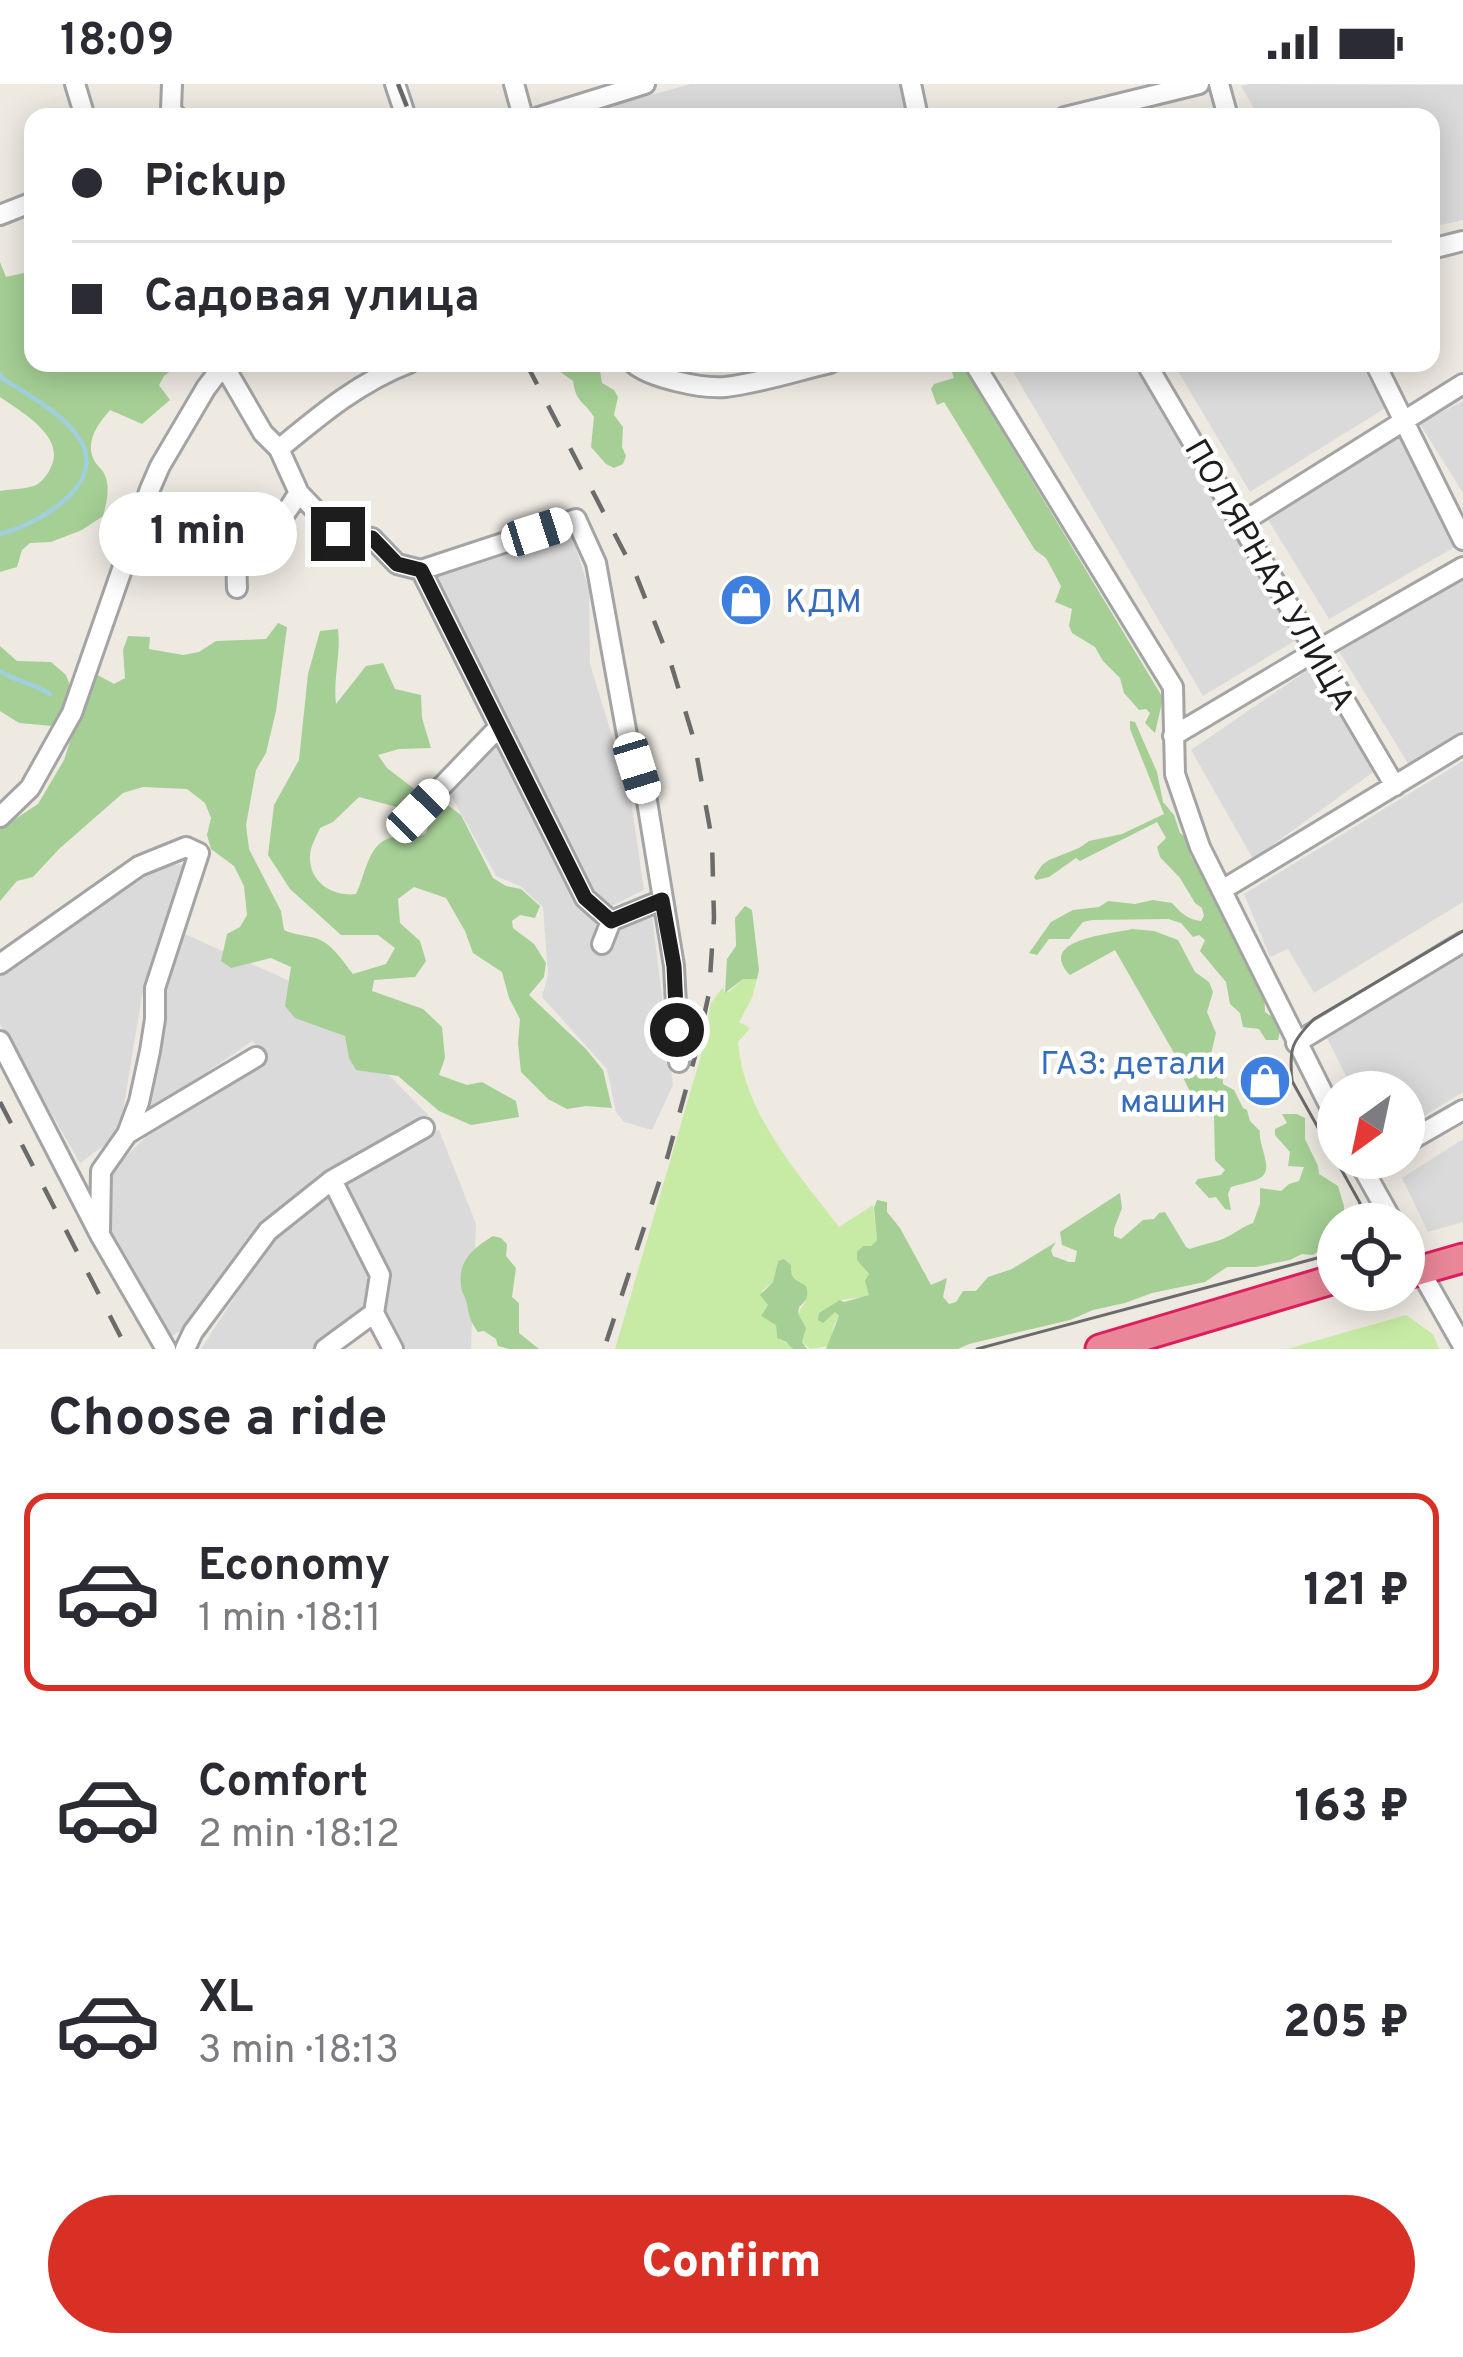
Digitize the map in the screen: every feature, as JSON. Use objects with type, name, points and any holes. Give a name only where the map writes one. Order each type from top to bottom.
[{"type":"highway","points":[[1425,1255],[1463,1241]]},
{"type":"highway","points":[[1425,1260],[1463,1258]]},
{"type":"highway","points":[[1100,1349],[1317,1284]]},
{"type":"highway","points":[[1154,1349],[1317,1301]]},
{"type":"street","points":[[568,108],[644,84]]},
{"type":"street","points":[[1102,108],[1199,84]]},
{"type":"street","points":[[0,817],[30,788],[72,713],[150,489],[219,372]]},
{"type":"street","points":[[229,372],[263,433],[279,449],[298,493],[338,534],[372,538],[397,564],[421,570],[576,519],[596,563],[627,735],[647,801],[674,966],[679,1061]]},
{"type":"street","points":[[279,449],[335,402],[386,372]]},
{"type":"street","points":[[646,372],[721,388],[791,372]]},
{"type":"street","points":[[980,372],[1172,687],[1175,774],[1200,847],[1317,1082]]},
{"type":"street","name":"ПОЛЯРНАЯ УЛИЦА","points":[[1151,372],[1395,785]]},
{"type":"street","points":[[1379,372],[1463,540]]},
{"type":"street","points":[[1241,524],[1463,384]]},
{"type":"street","points":[[237,588],[239,550],[281,517],[298,493]]},
{"type":"street","points":[[1173,736],[1463,567]]},
{"type":"street","points":[[421,570],[585,898],[611,921]]},
{"type":"street","points":[[418,811],[498,728]]},
{"type":"street","points":[[1222,890],[1463,745]]},
{"type":"street","points":[[0,964],[139,866],[186,847],[200,853],[155,988],[155,1019],[139,1102],[127,1134],[100,1171],[100,1235]]},
{"type":"street","points":[[602,944],[611,921],[662,900]]},
{"type":"street","points":[[1296,1042],[1463,942]]},
{"type":"street","points":[[0,1041],[100,1235],[166,1349]]},
{"type":"street","points":[[127,1134],[256,1057]]},
{"type":"street","points":[[1425,1132],[1463,1110]]},
{"type":"street","points":[[185,1349],[268,1231],[332,1180],[424,1128]]},
{"type":"street","points":[[332,1180],[380,1275],[374,1313],[393,1349]]},
{"type":"street","points":[[1425,1283],[1460,1331]]},
{"type":"street","points":[[325,1349],[374,1313]]},
{"type":"shaded area","points":[[691,84],[899,84],[907,108],[604,108]]},
{"type":"shaded area","points":[[1463,85],[1463,220],[1440,225],[1440,108],[1254,108],[1241,86]]},
{"type":"shaded area","points":[[1013,372],[1148,372],[1303,636],[1203,696]]},
{"type":"shaded area","points":[[1178,372],[1365,372],[1387,407],[1250,492]]},
{"type":"shaded area","points":[[1463,401],[1463,493],[1420,424]]},
{"type":"shaded area","points":[[1398,429],[1460,544],[1329,619],[1264,513]]},
{"type":"shaded area","points":[[570,529],[589,590],[590,664],[630,794],[644,890],[603,910],[572,873],[427,578]]},
{"type":"shaded area","points":[[1463,579],[1463,734],[1409,765],[1334,643]]},
{"type":"shaded area","points":[[1324,659],[1386,763],[1253,859],[1191,750]]},
{"type":"shaded area","points":[[494,738],[575,903],[613,923],[650,900],[673,1085],[652,1130],[624,1122],[616,1112],[607,1069],[542,997],[548,975],[543,907],[520,886],[496,876],[450,794]]},
{"type":"shaded area","points":[[1463,761],[1463,902],[1314,993],[1288,949],[1270,957],[1244,894]]},
{"type":"shaded area","points":[[186,864],[142,996],[122,1117],[110,1141],[80,1163],[0,1024],[0,971],[155,866]]},
{"type":"shaded area","points":[[178,931],[303,987],[428,1115],[324,1173],[259,1228],[199,1318],[171,1337],[107,1227],[107,1175],[146,1137],[260,1063],[266,1054],[252,1041],[138,1120]]},
{"type":"shaded area","points":[[1463,947],[1463,1092],[1425,1115],[1425,1071],[1344,1071],[1322,1028]]},
{"type":"shaded area","points":[[439,1130],[476,1224],[471,1349],[402,1349],[382,1315],[388,1275],[344,1183]]},
{"type":"shaded area","points":[[1463,1139],[1463,1222],[1428,1232],[1425,1203],[1414,1203],[1402,1179],[1425,1179],[1425,1163]]},
{"type":"shaded area","points":[[330,1189],[372,1282],[367,1311],[315,1349],[201,1349],[273,1238]]},
{"type":"green space","points":[[0,262],[6,277],[24,273],[24,372],[169,372],[159,385],[170,400],[142,424],[110,410],[91,441],[92,455],[107,483],[103,516],[51,542],[30,543],[22,550],[17,567],[0,572],[0,491],[38,484],[54,457],[53,446],[40,427],[0,397]]},
{"type":"green space","points":[[560,372],[600,372],[602,383],[614,390],[618,397],[614,415],[623,427],[623,464],[614,468],[606,464],[591,447],[594,417],[578,398],[573,381]]},
{"type":"green space","points":[[952,372],[966,372],[1163,698],[1155,733],[1145,723],[1150,713],[1139,710],[1124,693],[1120,678],[1095,647],[1072,633],[1072,609],[1055,602],[1061,586],[1046,558],[1035,550],[944,402],[937,405],[931,389],[934,384],[954,378]]},
{"type":"green space","points":[[278,623],[287,627],[276,711],[266,753],[256,770],[246,825],[249,849],[281,911],[284,930],[327,944],[353,974],[386,964],[395,948],[378,935],[341,935],[290,889],[268,855],[274,805],[299,760],[308,674],[320,631],[338,629],[336,704],[366,666],[383,663],[395,689],[421,695],[431,748],[378,755],[417,791],[413,804],[404,809],[359,797],[320,828],[310,853],[318,881],[331,890],[356,894],[379,844],[426,833],[431,814],[446,804],[461,815],[493,878],[521,889],[540,906],[535,918],[520,915],[512,921],[513,928],[534,944],[546,963],[544,977],[529,995],[603,1070],[612,1108],[567,1109],[548,1099],[521,1072],[520,1019],[502,972],[473,953],[446,898],[414,887],[398,899],[400,923],[420,941],[426,961],[415,977],[374,980],[372,991],[423,1009],[442,1027],[445,1058],[439,1075],[467,1085],[482,1082],[516,1101],[519,1117],[471,1125],[439,1111],[398,1076],[356,1070],[345,1036],[295,1018],[285,1006],[291,967],[271,958],[231,968],[221,961],[227,934],[240,927],[247,915],[244,886],[234,866],[211,849],[207,835],[211,818],[205,803],[187,789],[143,787],[123,793],[33,877],[17,881],[0,901],[0,829],[38,804],[64,760],[92,672],[114,684],[125,678],[123,650],[128,636],[150,637],[149,649],[183,655],[216,641],[266,639]]},
{"type":"green space","points":[[0,646],[17,661],[51,662],[66,675],[71,688],[62,719],[53,726],[19,723],[0,711]]},
{"type":"green space","points":[[1130,721],[1135,722],[1157,772],[1163,802],[1187,838],[1191,857],[1203,869],[1209,891],[1238,939],[1262,992],[1265,1012],[1277,1020],[1278,1040],[1266,1040],[1259,1029],[1243,1027],[1240,1013],[1230,1004],[1226,982],[1200,951],[1205,940],[1193,937],[1181,923],[1092,920],[1083,922],[1069,939],[1049,939],[1037,955],[1029,953],[1051,922],[1073,910],[1108,901],[1153,900],[1172,903],[1192,919],[1201,921],[1204,916],[1160,857],[1157,847],[1166,838],[1157,822],[1080,861],[1076,858],[1049,877],[1034,877],[1049,860],[1164,814]]},
{"type":"green space","points":[[745,906],[752,910],[757,979],[743,979],[725,993],[727,959],[736,946],[735,918]]},
{"type":"green space","points":[[1132,929],[1178,940],[1195,972],[1209,982],[1213,992],[1207,1012],[1216,1033],[1211,1054],[1222,1069],[1223,1084],[1234,1090],[1260,1131],[1266,1164],[1260,1178],[1231,1187],[1231,1210],[1216,1197],[1209,1198],[1195,1183],[1225,1170],[1215,1160],[1214,1117],[1199,1106],[1179,1066],[1162,1068],[1158,1063],[1174,1053],[1115,950],[1070,975],[1062,963],[1062,953],[1081,940]]},
{"type":"green space","points":[[743,979],[757,979],[739,1022],[750,1028],[738,1042],[742,1068],[775,1141],[839,1227],[873,1205],[877,1240],[857,1259],[869,1275],[869,1296],[840,1300],[829,1346],[810,1349],[802,1342],[806,1328],[798,1313],[806,1301],[778,1261],[773,1282],[762,1291],[768,1305],[761,1316],[776,1324],[777,1338],[792,1349],[615,1349],[700,1059],[711,1003],[723,987],[729,992]]},
{"type":"green space","points":[[1282,1114],[1305,1118],[1305,1139],[1317,1164],[1317,1179],[1338,1186],[1343,1203],[1317,1203],[1317,1252],[1313,1255],[1256,1267],[1227,1267],[1205,1282],[958,1349],[826,1349],[839,1316],[835,1312],[823,1323],[819,1313],[840,1300],[869,1295],[865,1281],[869,1274],[857,1260],[857,1252],[877,1240],[877,1200],[887,1202],[887,1212],[931,1285],[947,1278],[943,1297],[949,1304],[963,1291],[976,1291],[988,1277],[1012,1269],[1056,1242],[1053,1256],[1075,1262],[1077,1251],[1062,1245],[1060,1232],[1120,1193],[1122,1208],[1114,1236],[1121,1239],[1143,1220],[1165,1212],[1190,1249],[1253,1223],[1260,1188],[1281,1191],[1299,1181],[1304,1167],[1288,1166],[1290,1152],[1275,1135],[1275,1129],[1287,1123]]},
{"type":"green space","points":[[493,1236],[507,1244],[506,1256],[516,1268],[512,1297],[519,1303],[519,1333],[539,1349],[498,1346],[496,1339],[478,1332],[470,1318],[461,1288],[462,1268],[474,1250]]},
{"type":"green space","points":[[784,1259],[794,1278],[806,1286],[807,1298],[798,1313],[806,1328],[802,1342],[807,1349],[793,1349],[777,1338],[776,1325],[761,1316],[768,1305],[760,1295],[773,1282],[778,1261]]},
{"type":"green space","points":[[1406,1315],[1433,1334],[1439,1349],[1287,1349]]},
{"type":"waterway","points":[[0,374],[64,421],[86,455],[85,472],[65,500],[32,522],[0,534]]},
{"type":"waterway","points":[[0,671],[50,694]]},
{"type":"tram line","points":[[1360,1203],[1292,1081],[1293,1047],[1314,1019],[1463,931]]},
{"type":"tram line","points":[[977,1349],[1317,1258]]},
{"type":"railway","points":[[398,84],[407,108]]},
{"type":"railway","points":[[531,372],[636,575],[671,664],[694,740],[712,840],[709,993],[668,1155],[604,1349]]},
{"type":"railway","points":[[0,1102],[127,1349]]},
{"type":"place","name":"КДМ","points":[[746,600]]},
{"type":"place","name":"ГАЗ: детали машин","points":[[1265,1081]]},
{"type":"route","points":[[338,534],[372,538],[397,564],[421,570],[585,898],[611,921],[662,900],[674,966],[677,1030]]}]
